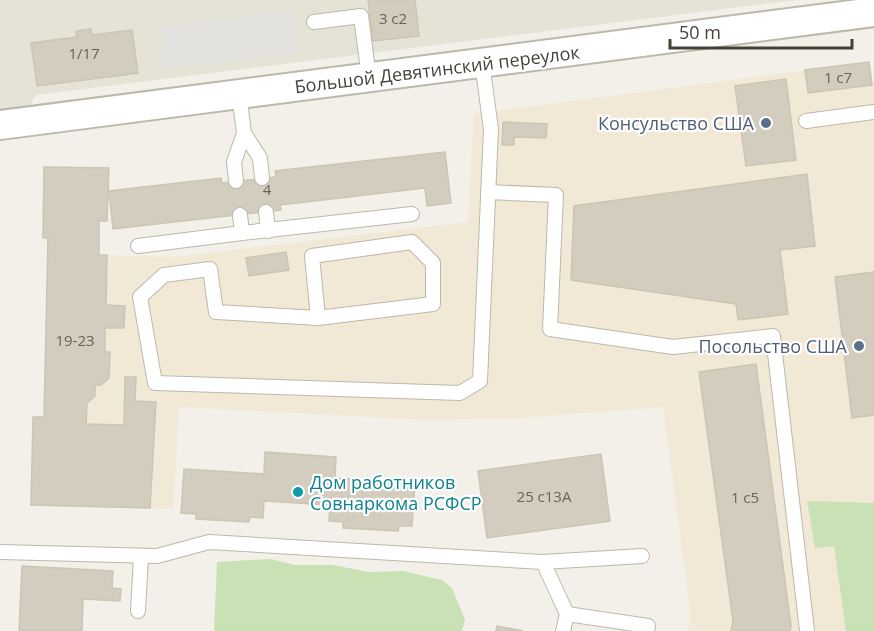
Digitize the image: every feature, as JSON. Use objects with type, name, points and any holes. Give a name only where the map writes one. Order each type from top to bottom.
[{"type":"street","name":"Большой Девятинский переулок","points":[[0,125],[874,12]]},
{"type":"lane","points":[[314,22],[361,16],[369,78]]},
{"type":"lane","points":[[318,318],[312,256],[412,242],[434,263],[432,304],[318,318],[216,312],[210,269],[164,275],[140,297],[154,384],[460,393],[480,381],[490,129],[482,63]]},
{"type":"lane","points":[[239,94],[244,133],[260,158],[262,178]]},
{"type":"lane","points":[[806,121],[874,112]]},
{"type":"lane","points":[[236,182],[234,162],[244,133]]},
{"type":"lane","points":[[488,192],[556,195],[550,329],[673,347],[773,336],[807,631]]},
{"type":"lane","points":[[266,212],[268,231]]},
{"type":"lane","points":[[138,246],[412,214]]},
{"type":"lane","points":[[240,215],[242,233]]},
{"type":"lane","points":[[0,552],[157,556],[209,542],[543,562],[642,556]]},
{"type":"lane","points":[[138,611],[141,556]]},
{"type":"lane","points":[[543,562],[567,614],[563,631]]},
{"type":"lane","points":[[567,614],[648,626],[647,631]]},
{"type":"shaded area","points":[[0,0],[795,0],[36,95],[26,111],[0,114]]},
{"type":"shaded area","points":[[292,11],[297,53],[165,69],[160,27]]},
{"type":"shaded area","points":[[869,62],[872,85],[874,85],[874,631],[688,631],[691,617],[663,407],[519,418],[428,420],[179,407],[173,509],[31,505],[33,417],[44,417],[48,239],[43,238],[44,167],[109,168],[107,221],[99,221],[99,255],[173,257],[468,222],[474,114]]},
{"type":"green space","points":[[807,501],[874,503],[874,631],[846,631],[834,546],[815,548]]},
{"type":"green space","points":[[270,559],[295,565],[333,565],[369,572],[403,571],[442,580],[452,588],[465,620],[462,631],[214,631],[217,562]]},
{"type":"building","points":[[368,0],[415,0],[419,36],[373,41]]},
{"type":"building","points":[[91,29],[92,35],[132,30],[138,73],[37,86],[31,43],[77,37],[76,31]]},
{"type":"building","points":[[869,62],[872,85],[808,93],[805,70]]},
{"type":"building","name":"Консульство США","points":[[786,79],[796,160],[746,166],[735,86]]},
{"type":"building","points":[[503,122],[547,124],[546,138],[514,137],[514,145],[502,145]]},
{"type":"building","points":[[445,152],[451,203],[427,206],[425,188],[280,205],[281,210],[113,229],[109,191],[221,178],[222,183],[276,177],[275,171]]},
{"type":"building","points":[[44,167],[109,168],[107,221],[99,221],[99,255],[107,255],[106,305],[125,306],[124,328],[105,328],[105,352],[110,352],[109,378],[101,385],[95,385],[95,396],[87,403],[86,424],[124,425],[125,377],[136,377],[135,401],[156,402],[150,508],[31,505],[33,417],[44,417],[48,238],[43,238]]},
{"type":"building","points":[[807,174],[815,246],[780,250],[788,314],[738,320],[736,304],[571,280],[574,206]]},
{"type":"building","points":[[286,252],[289,270],[249,276],[246,258]]},
{"type":"building","name":"Посольство США","points":[[874,272],[874,415],[852,418],[835,277]]},
{"type":"building","points":[[756,364],[790,631],[731,631],[733,621],[699,372]]},
{"type":"building","name":"Дом работников Совнаркома РСФСР","points":[[265,452],[336,457],[335,478],[415,483],[412,526],[399,526],[398,531],[343,528],[343,522],[329,521],[330,505],[264,501],[263,518],[250,517],[249,522],[196,519],[196,514],[181,513],[184,469],[264,474]]},
{"type":"building","points":[[601,454],[610,521],[487,538],[478,471]]},
{"type":"building","points":[[22,566],[113,571],[112,588],[121,589],[120,601],[83,599],[82,631],[19,631]]},
{"type":"building","points":[[497,626],[523,631],[496,631]]},
{"type":"place","name":"Консульство США","points":[[766,123]]},
{"type":"place","name":"Посольство США","points":[[859,346]]},
{"type":"place","name":"Дом работников Совнаркома РСФСР","points":[[298,492]]}]
